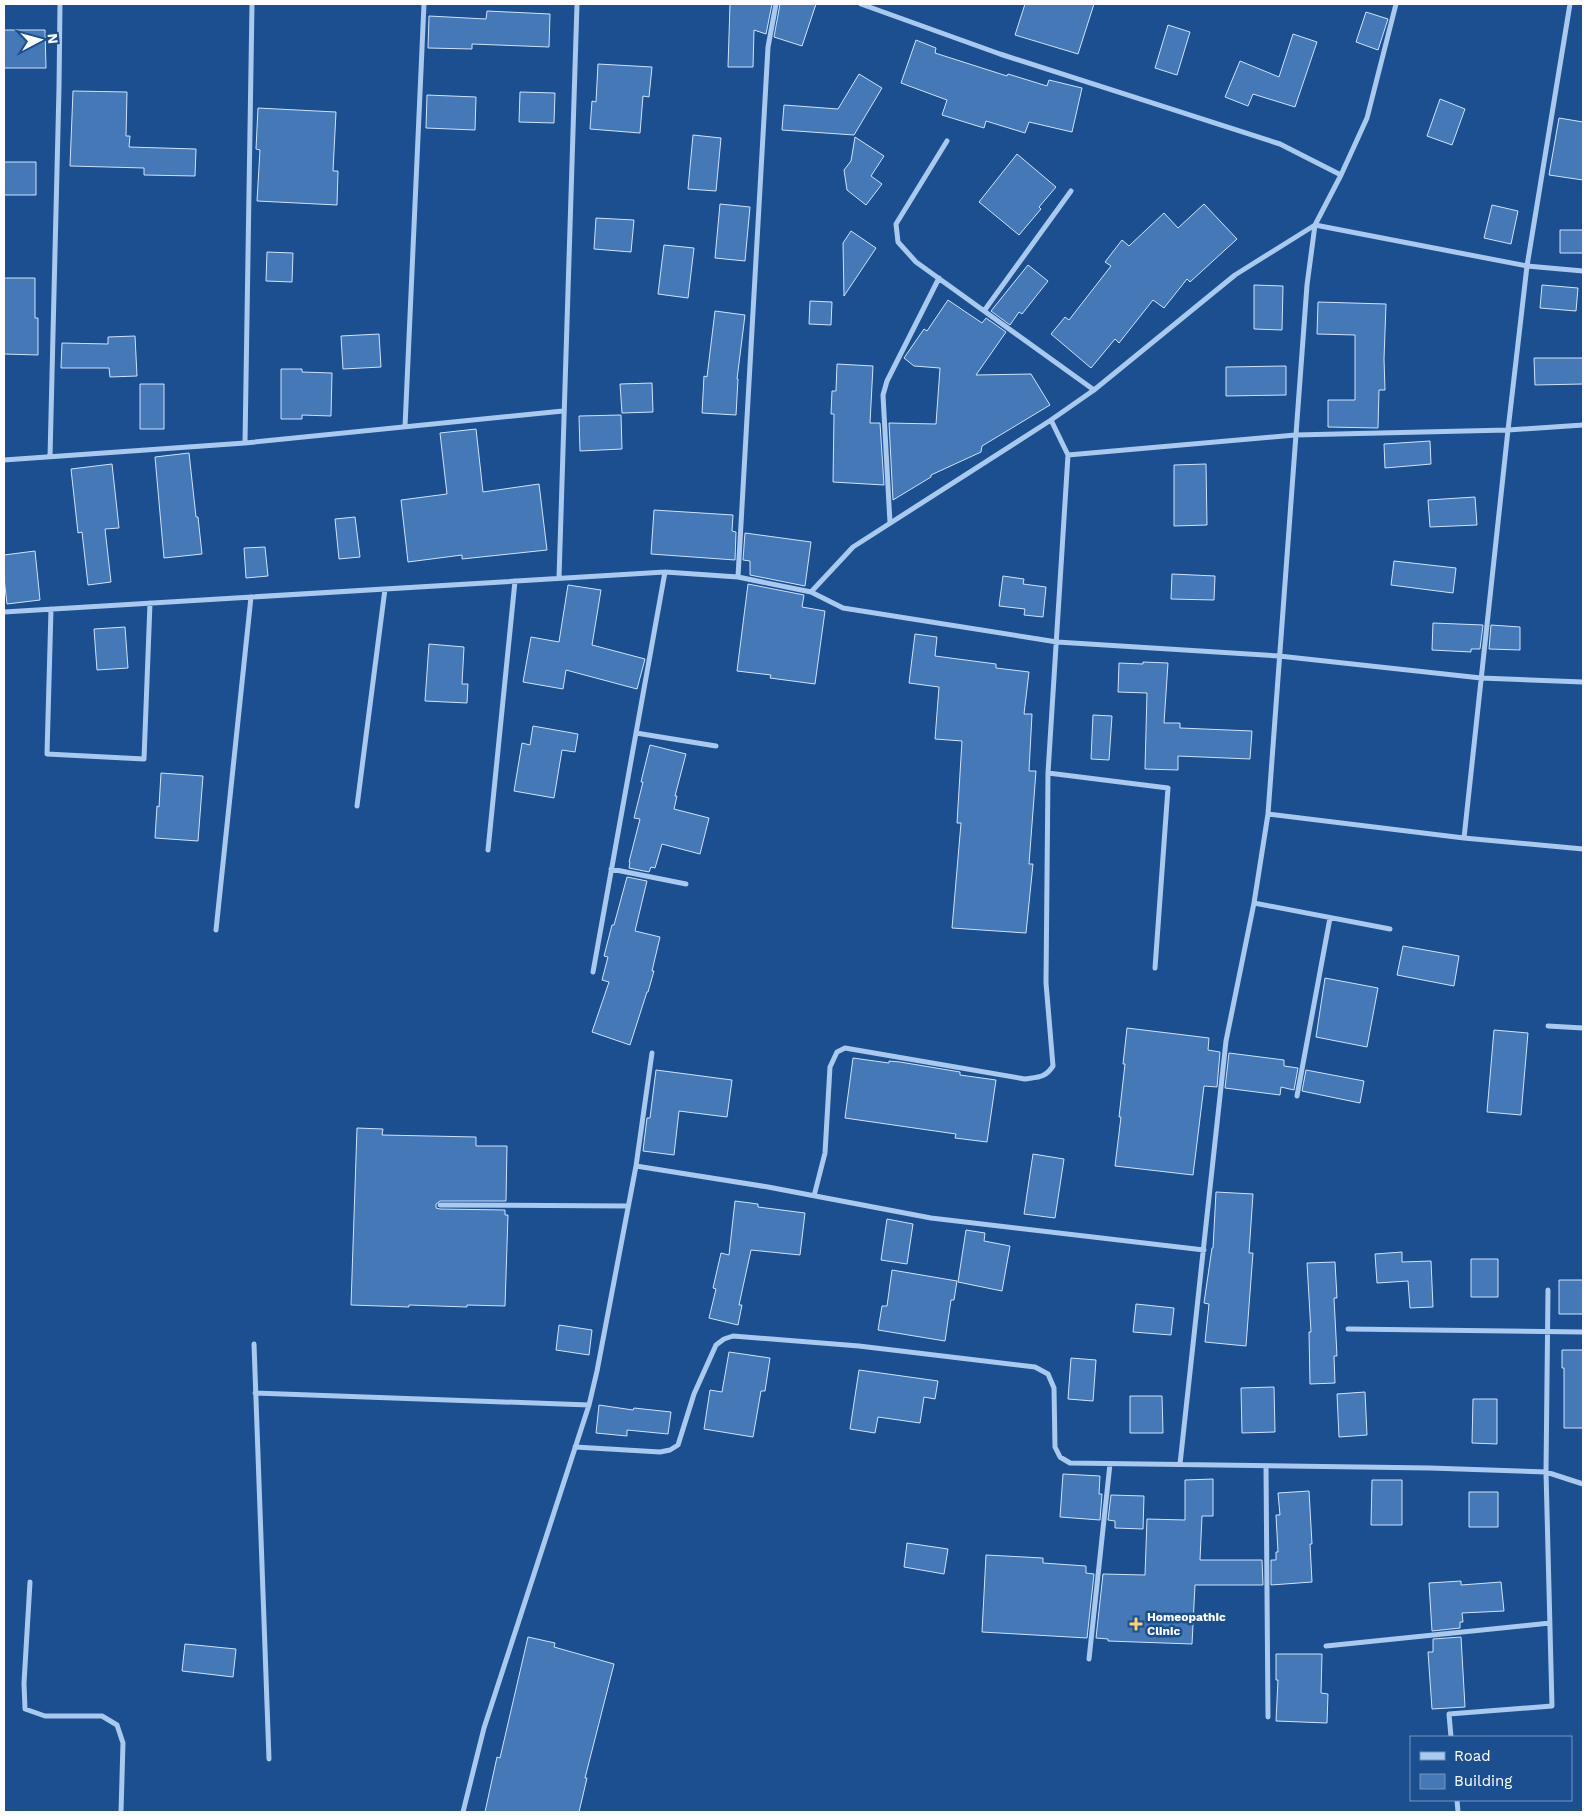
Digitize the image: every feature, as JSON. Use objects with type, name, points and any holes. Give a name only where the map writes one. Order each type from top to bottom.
[{"type":"street","points":[[50,457],[60,4]]},
{"type":"street","points":[[245,443],[252,4]]},
{"type":"street","points":[[405,427],[424,4]]},
{"type":"street","points":[[559,578],[577,4]]},
{"type":"street","points":[[738,576],[768,47],[776,4]]},
{"type":"street","points":[[861,4],[1000,54],[1280,144],[1341,175]]},
{"type":"street","points":[[1180,1464],[1226,1041],[1254,904],[1268,814],[1295,435],[1307,285],[1315,225],[1341,175],[1367,118],[1396,4]]},
{"type":"street","points":[[1464,838],[1527,266],[1570,4]]},
{"type":"street","points":[[947,141],[896,224],[898,242],[916,262],[1094,390]]},
{"type":"street","points":[[984,311],[1071,191]]},
{"type":"street","points":[[811,592],[853,547],[1051,420],[1094,390],[1235,275],[1315,225],[1527,266],[1583,271]]},
{"type":"street","points":[[890,523],[883,395],[887,381],[939,278]]},
{"type":"street","points":[[4,460],[245,443],[563,411]]},
{"type":"street","points":[[814,1196],[825,1153],[830,1067],[837,1052],[845,1048],[1025,1079],[1042,1076],[1048,1073],[1053,1066],[1046,983],[1048,773],[1068,455],[1051,420]]},
{"type":"street","points":[[1068,455],[1295,435],[1508,430],[1583,425]]},
{"type":"street","points":[[593,972],[665,572]]},
{"type":"street","points":[[4,612],[665,572],[738,576],[811,592],[843,608],[1057,642],[1279,656],[1481,678],[1583,682]]},
{"type":"street","points":[[488,850],[515,581]]},
{"type":"street","points":[[357,806],[385,589]]},
{"type":"street","points":[[216,930],[251,597]]},
{"type":"street","points":[[51,609],[47,754],[144,759],[150,603]]},
{"type":"street","points":[[636,733],[716,746]]},
{"type":"street","points":[[1048,773],[1168,788],[1155,968]]},
{"type":"street","points":[[1268,814],[1464,838],[1583,849]]},
{"type":"street","points":[[611,869],[686,884]]},
{"type":"street","points":[[1254,904],[1390,929]]},
{"type":"street","points":[[1297,1096],[1330,918]]},
{"type":"street","points":[[1548,1026],[1583,1028]]},
{"type":"street","points":[[463,1812],[484,1728],[589,1405],[636,1166],[652,1053]]},
{"type":"street","points":[[636,1166],[930,1218],[1204,1250]]},
{"type":"street","points":[[440,1205],[628,1206]]},
{"type":"street","points":[[1451,1736],[1449,1714],[1552,1706],[1546,1472],[1548,1290]]},
{"type":"street","points":[[1348,1329],[1583,1332]]},
{"type":"street","points":[[575,1447],[660,1452],[670,1450],[678,1445],[694,1394],[716,1345],[724,1339],[733,1336],[859,1346],[1035,1367],[1048,1374],[1054,1388],[1055,1447],[1060,1457],[1070,1463],[1430,1468],[1546,1472],[1583,1484]]},
{"type":"street","points":[[254,1344],[269,1758]]},
{"type":"street","points":[[255,1393],[589,1405]]},
{"type":"street","points":[[1089,1658],[1110,1464]]},
{"type":"street","points":[[1266,1466],[1268,1717]]},
{"type":"street","points":[[30,1582],[24,1683],[25,1709],[45,1716],[102,1716],[118,1725],[123,1743],[121,1812]]},
{"type":"street","points":[[1326,1646],[1550,1623]]},
{"type":"building","points":[[730,4],[772,4],[766,34],[754,30],[753,67],[728,67]]},
{"type":"building","points":[[780,4],[816,4],[802,46],[774,37]]},
{"type":"building","points":[[1025,4],[1094,4],[1078,54],[1015,35]]},
{"type":"building","points":[[487,11],[550,14],[549,47],[472,44],[472,49],[428,48],[429,16],[486,19]]},
{"type":"building","points":[[1366,12],[1388,19],[1378,50],[1356,42]]},
{"type":"building","points":[[1168,25],[1190,32],[1177,75],[1155,68]]},
{"type":"building","points":[[4,30],[45,30],[46,68],[4,68]]},
{"type":"building","points":[[1293,34],[1317,42],[1295,107],[1253,94],[1248,106],[1225,97],[1240,61],[1279,77]]},
{"type":"building","points":[[916,40],[936,48],[935,53],[1007,76],[1008,74],[1047,86],[1049,80],[1082,88],[1072,132],[1029,122],[1025,133],[986,121],[984,128],[942,115],[947,100],[901,83]]},
{"type":"building","points":[[598,64],[652,67],[649,97],[643,96],[640,133],[590,129],[592,101],[596,102]]},
{"type":"building","points":[[859,74],[882,88],[854,135],[782,130],[784,105],[838,109]]},
{"type":"building","points":[[73,91],[127,92],[126,136],[130,136],[129,147],[196,149],[195,176],[144,175],[144,168],[70,166]]},
{"type":"building","points":[[520,92],[555,93],[554,123],[519,122]]},
{"type":"building","points":[[427,95],[476,97],[475,130],[426,128]]},
{"type":"building","points":[[1440,99],[1465,109],[1452,145],[1427,136]]},
{"type":"building","points":[[258,108],[336,112],[333,171],[338,171],[337,205],[257,201],[260,150],[256,149]]},
{"type":"building","points":[[1559,118],[1583,122],[1583,180],[1549,175]]},
{"type":"building","points":[[693,135],[721,138],[716,191],[688,189]]},
{"type":"building","points":[[855,137],[884,156],[871,176],[882,184],[866,205],[847,190],[844,170],[851,161]]},
{"type":"building","points":[[1017,154],[1056,187],[1039,207],[1041,209],[1019,235],[979,202]]},
{"type":"building","points":[[4,162],[36,162],[36,195],[4,195]]},
{"type":"building","points":[[720,204],[750,207],[745,261],[715,258]]},
{"type":"building","points":[[1204,204],[1237,239],[1190,282],[1187,279],[1164,308],[1153,300],[1119,343],[1115,339],[1091,368],[1051,334],[1065,317],[1069,320],[1111,266],[1105,262],[1122,240],[1129,246],[1164,213],[1178,228]]},
{"type":"building","points":[[1492,205],[1518,211],[1511,244],[1484,238]]},
{"type":"building","points":[[596,218],[634,220],[631,252],[594,249]]},
{"type":"building","points":[[1560,230],[1583,230],[1583,253],[1560,253]]},
{"type":"building","points":[[851,231],[876,248],[844,296],[843,243]]},
{"type":"building","points":[[664,245],[694,248],[688,298],[658,294]]},
{"type":"building","points":[[267,252],[293,253],[292,282],[266,281]]},
{"type":"building","points":[[1028,265],[1048,281],[1022,314],[1019,312],[1010,325],[991,311]]},
{"type":"building","points":[[4,278],[35,278],[35,318],[38,318],[38,355],[4,354]]},
{"type":"building","points":[[1254,285],[1283,286],[1282,330],[1254,329]]},
{"type":"building","points":[[1542,285],[1578,288],[1576,311],[1540,308]]},
{"type":"building","points":[[948,300],[982,323],[986,318],[1006,332],[976,375],[1031,374],[1050,405],[982,446],[981,452],[931,475],[931,477],[893,500],[889,423],[936,424],[940,368],[914,366],[904,358],[924,329],[927,331]]},
{"type":"building","points":[[810,301],[832,302],[831,325],[809,324]]},
{"type":"building","points":[[1318,302],[1386,304],[1385,390],[1379,390],[1378,428],[1328,427],[1328,400],[1355,400],[1355,335],[1317,334]]},
{"type":"building","points":[[715,311],[745,315],[737,379],[736,415],[702,413],[704,376],[707,377]]},
{"type":"building","points":[[379,334],[381,367],[343,369],[341,336]]},
{"type":"building","points":[[135,336],[137,376],[110,377],[109,368],[61,368],[62,343],[108,344],[108,337]]},
{"type":"building","points":[[1534,358],[1583,358],[1583,384],[1535,385]]},
{"type":"building","points":[[837,364],[873,366],[870,423],[880,423],[884,485],[833,482],[834,414],[831,414],[832,391],[836,391]]},
{"type":"building","points":[[1286,366],[1286,395],[1226,396],[1226,367]]},
{"type":"building","points":[[281,369],[302,369],[302,372],[332,373],[331,416],[302,415],[302,419],[281,419]]},
{"type":"building","points":[[652,383],[653,412],[622,413],[620,384]]},
{"type":"building","points":[[140,384],[164,384],[164,429],[140,429]]},
{"type":"building","points":[[621,415],[622,449],[580,451],[579,416]]},
{"type":"building","points":[[476,429],[483,492],[539,484],[547,550],[462,559],[462,555],[408,562],[401,500],[447,494],[440,433]]},
{"type":"building","points":[[1430,441],[1431,464],[1385,468],[1384,444]]},
{"type":"building","points":[[189,453],[202,554],[164,558],[155,457]]},
{"type":"building","points":[[112,464],[119,528],[105,529],[111,582],[88,585],[82,532],[78,533],[71,469]]},
{"type":"building","points":[[1206,464],[1207,525],[1174,526],[1174,465]]},
{"type":"building","points":[[1475,497],[1477,525],[1430,527],[1428,500]]},
{"type":"building","points":[[654,510],[733,515],[732,531],[736,532],[735,560],[651,554]]},
{"type":"building","points":[[355,517],[360,557],[339,559],[335,519]]},
{"type":"building","points":[[745,533],[811,542],[805,586],[750,575],[750,561],[743,560]]},
{"type":"building","points":[[265,547],[268,576],[246,578],[244,548]]},
{"type":"building","points":[[35,551],[40,600],[7,604],[4,555]]},
{"type":"building","points":[[1394,561],[1456,568],[1453,593],[1391,585]]},
{"type":"building","points":[[1172,574],[1215,576],[1214,600],[1171,599]]},
{"type":"building","points":[[1003,576],[1024,579],[1023,584],[1046,587],[1043,617],[1024,615],[1025,609],[999,606]]},
{"type":"building","points":[[748,584],[804,595],[802,607],[825,611],[815,684],[770,678],[771,675],[737,671]]},
{"type":"building","points":[[568,585],[601,590],[592,645],[645,659],[637,689],[566,670],[563,689],[523,682],[531,637],[559,642]]},
{"type":"building","points":[[1433,623],[1483,625],[1480,649],[1471,649],[1471,652],[1432,650]]},
{"type":"building","points":[[1491,625],[1520,627],[1520,650],[1489,649]]},
{"type":"building","points":[[125,627],[128,668],[97,670],[94,629]]},
{"type":"building","points":[[915,634],[937,637],[935,656],[996,664],[996,668],[1029,672],[1024,714],[1032,714],[1029,771],[1036,771],[1029,864],[1033,864],[1026,933],[952,928],[961,823],[957,823],[962,741],[935,739],[939,687],[909,683]]},
{"type":"building","points":[[429,644],[464,647],[462,684],[468,684],[467,703],[425,701]]},
{"type":"building","points":[[1143,662],[1168,663],[1164,723],[1180,723],[1180,728],[1252,731],[1250,759],[1178,756],[1178,770],[1145,769],[1147,693],[1118,692],[1119,663],[1143,664]]},
{"type":"building","points":[[1093,715],[1112,716],[1109,760],[1091,759]]},
{"type":"building","points":[[533,726],[578,734],[575,752],[562,750],[554,798],[514,791],[522,743],[530,745]]},
{"type":"building","points":[[650,745],[686,754],[675,796],[677,796],[674,809],[709,818],[700,854],[662,844],[655,868],[651,867],[649,872],[629,868],[629,862],[640,819],[634,818]]},
{"type":"building","points":[[161,773],[203,776],[198,841],[155,838]]},
{"type":"building","points":[[627,877],[647,881],[635,931],[660,937],[652,971],[654,971],[630,1045],[592,1032],[609,982],[602,980],[608,957],[604,956]]},
{"type":"building","points":[[1403,946],[1459,956],[1454,986],[1397,975]]},
{"type":"building","points":[[1325,978],[1378,988],[1367,1047],[1316,1037]]},
{"type":"building","points":[[1127,1028],[1209,1038],[1208,1050],[1220,1052],[1217,1087],[1204,1086],[1193,1175],[1115,1166],[1121,1117],[1119,1117]]},
{"type":"building","points":[[1494,1030],[1528,1033],[1521,1115],[1487,1112]]},
{"type":"building","points":[[1229,1053],[1284,1060],[1284,1066],[1298,1068],[1294,1090],[1281,1087],[1280,1095],[1225,1088]]},
{"type":"building","points":[[853,1058],[889,1063],[889,1061],[900,1062],[960,1072],[960,1075],[996,1080],[987,1142],[955,1138],[956,1134],[845,1118]]},
{"type":"building","points":[[656,1070],[732,1080],[727,1117],[679,1111],[674,1155],[643,1151],[647,1118],[650,1118]]},
{"type":"building","points":[[1306,1070],[1364,1081],[1360,1103],[1302,1091]]},
{"type":"building","points":[[357,1128],[383,1129],[382,1135],[476,1137],[476,1146],[507,1146],[506,1201],[440,1201],[436,1204],[436,1208],[440,1209],[505,1210],[505,1215],[508,1215],[505,1306],[409,1305],[409,1307],[351,1305]]},
{"type":"building","points":[[1033,1154],[1064,1159],[1055,1218],[1024,1214]]},
{"type":"building","points":[[1216,1192],[1253,1194],[1249,1253],[1253,1253],[1246,1346],[1205,1342],[1209,1304],[1204,1303],[1213,1248]]},
{"type":"building","points":[[735,1201],[758,1204],[758,1207],[805,1213],[800,1255],[751,1250],[739,1305],[742,1305],[738,1325],[709,1318],[716,1289],[713,1288],[721,1253],[729,1255]]},
{"type":"building","points":[[887,1219],[913,1224],[907,1264],[881,1260]]},
{"type":"building","points":[[966,1230],[985,1233],[984,1241],[1010,1246],[1002,1291],[958,1282]]},
{"type":"building","points":[[1402,1252],[1402,1262],[1431,1261],[1433,1307],[1410,1308],[1408,1281],[1377,1283],[1375,1254]]},
{"type":"building","points":[[1471,1259],[1498,1259],[1498,1297],[1471,1297]]},
{"type":"building","points":[[1335,1262],[1337,1298],[1334,1298],[1337,1356],[1334,1356],[1335,1383],[1310,1384],[1309,1332],[1311,1332],[1307,1263]]},
{"type":"building","points":[[892,1270],[957,1281],[954,1300],[951,1300],[945,1341],[878,1330],[882,1306],[887,1306]]},
{"type":"building","points":[[1559,1280],[1583,1280],[1583,1314],[1559,1314]]},
{"type":"building","points":[[1136,1304],[1174,1308],[1171,1335],[1133,1332]]},
{"type":"building","points":[[559,1325],[592,1330],[589,1355],[556,1350]]},
{"type":"building","points":[[1562,1350],[1583,1350],[1583,1428],[1564,1428],[1564,1368],[1562,1368]]},
{"type":"building","points":[[729,1352],[770,1358],[765,1391],[761,1391],[753,1437],[704,1429],[710,1390],[722,1392]]},
{"type":"building","points":[[1071,1358],[1096,1360],[1093,1401],[1068,1399]]},
{"type":"building","points":[[859,1370],[938,1381],[935,1399],[924,1397],[920,1423],[878,1417],[875,1433],[850,1429]]},
{"type":"building","points":[[1274,1387],[1275,1432],[1242,1433],[1241,1388]]},
{"type":"building","points":[[1365,1392],[1367,1435],[1339,1437],[1337,1394]]},
{"type":"building","points":[[1130,1396],[1162,1396],[1163,1433],[1130,1433]]},
{"type":"building","points":[[1473,1399],[1497,1399],[1497,1444],[1472,1443]]},
{"type":"building","points":[[599,1405],[633,1410],[634,1408],[671,1412],[668,1434],[627,1430],[627,1436],[596,1433]]},
{"type":"building","points":[[1063,1474],[1100,1476],[1099,1494],[1102,1494],[1100,1520],[1060,1517]]},
{"type":"building","points":[[1213,1479],[1213,1516],[1202,1516],[1200,1560],[1262,1560],[1263,1585],[1195,1585],[1192,1644],[1108,1641],[1108,1639],[1096,1638],[1103,1574],[1145,1575],[1147,1519],[1185,1520],[1185,1480]]},
{"type":"building","points":[[1372,1480],[1402,1480],[1402,1525],[1371,1525]]},
{"type":"building","points":[[1309,1491],[1312,1582],[1271,1585],[1271,1560],[1276,1560],[1276,1552],[1278,1552],[1276,1515],[1280,1515],[1278,1493]]},
{"type":"building","points":[[1469,1492],[1498,1492],[1498,1527],[1469,1527]]},
{"type":"building","points":[[1111,1495],[1144,1496],[1143,1529],[1115,1528],[1115,1521],[1108,1520]]},
{"type":"building","points":[[907,1543],[948,1549],[944,1574],[904,1567]]},
{"type":"building","points":[[986,1555],[1043,1558],[1043,1563],[1086,1566],[1086,1573],[1094,1574],[1087,1638],[982,1632]]},
{"type":"building","points":[[1461,1581],[1461,1585],[1501,1582],[1504,1611],[1462,1613],[1463,1622],[1460,1622],[1460,1628],[1432,1631],[1429,1583]]},
{"type":"building","points":[[528,1637],[555,1643],[554,1647],[614,1664],[585,1778],[587,1778],[579,1812],[485,1812],[497,1757],[500,1758]]},
{"type":"building","points":[[1461,1637],[1465,1707],[1432,1709],[1428,1652],[1433,1652],[1433,1639]]},
{"type":"building","points":[[185,1644],[236,1649],[233,1677],[182,1671]]},
{"type":"building","points":[[1276,1654],[1322,1654],[1321,1693],[1328,1694],[1327,1723],[1276,1721],[1278,1680],[1276,1680]]},
{"type":"place","name":"Homeopathic Clinic","points":[[1136,1624]]}]
